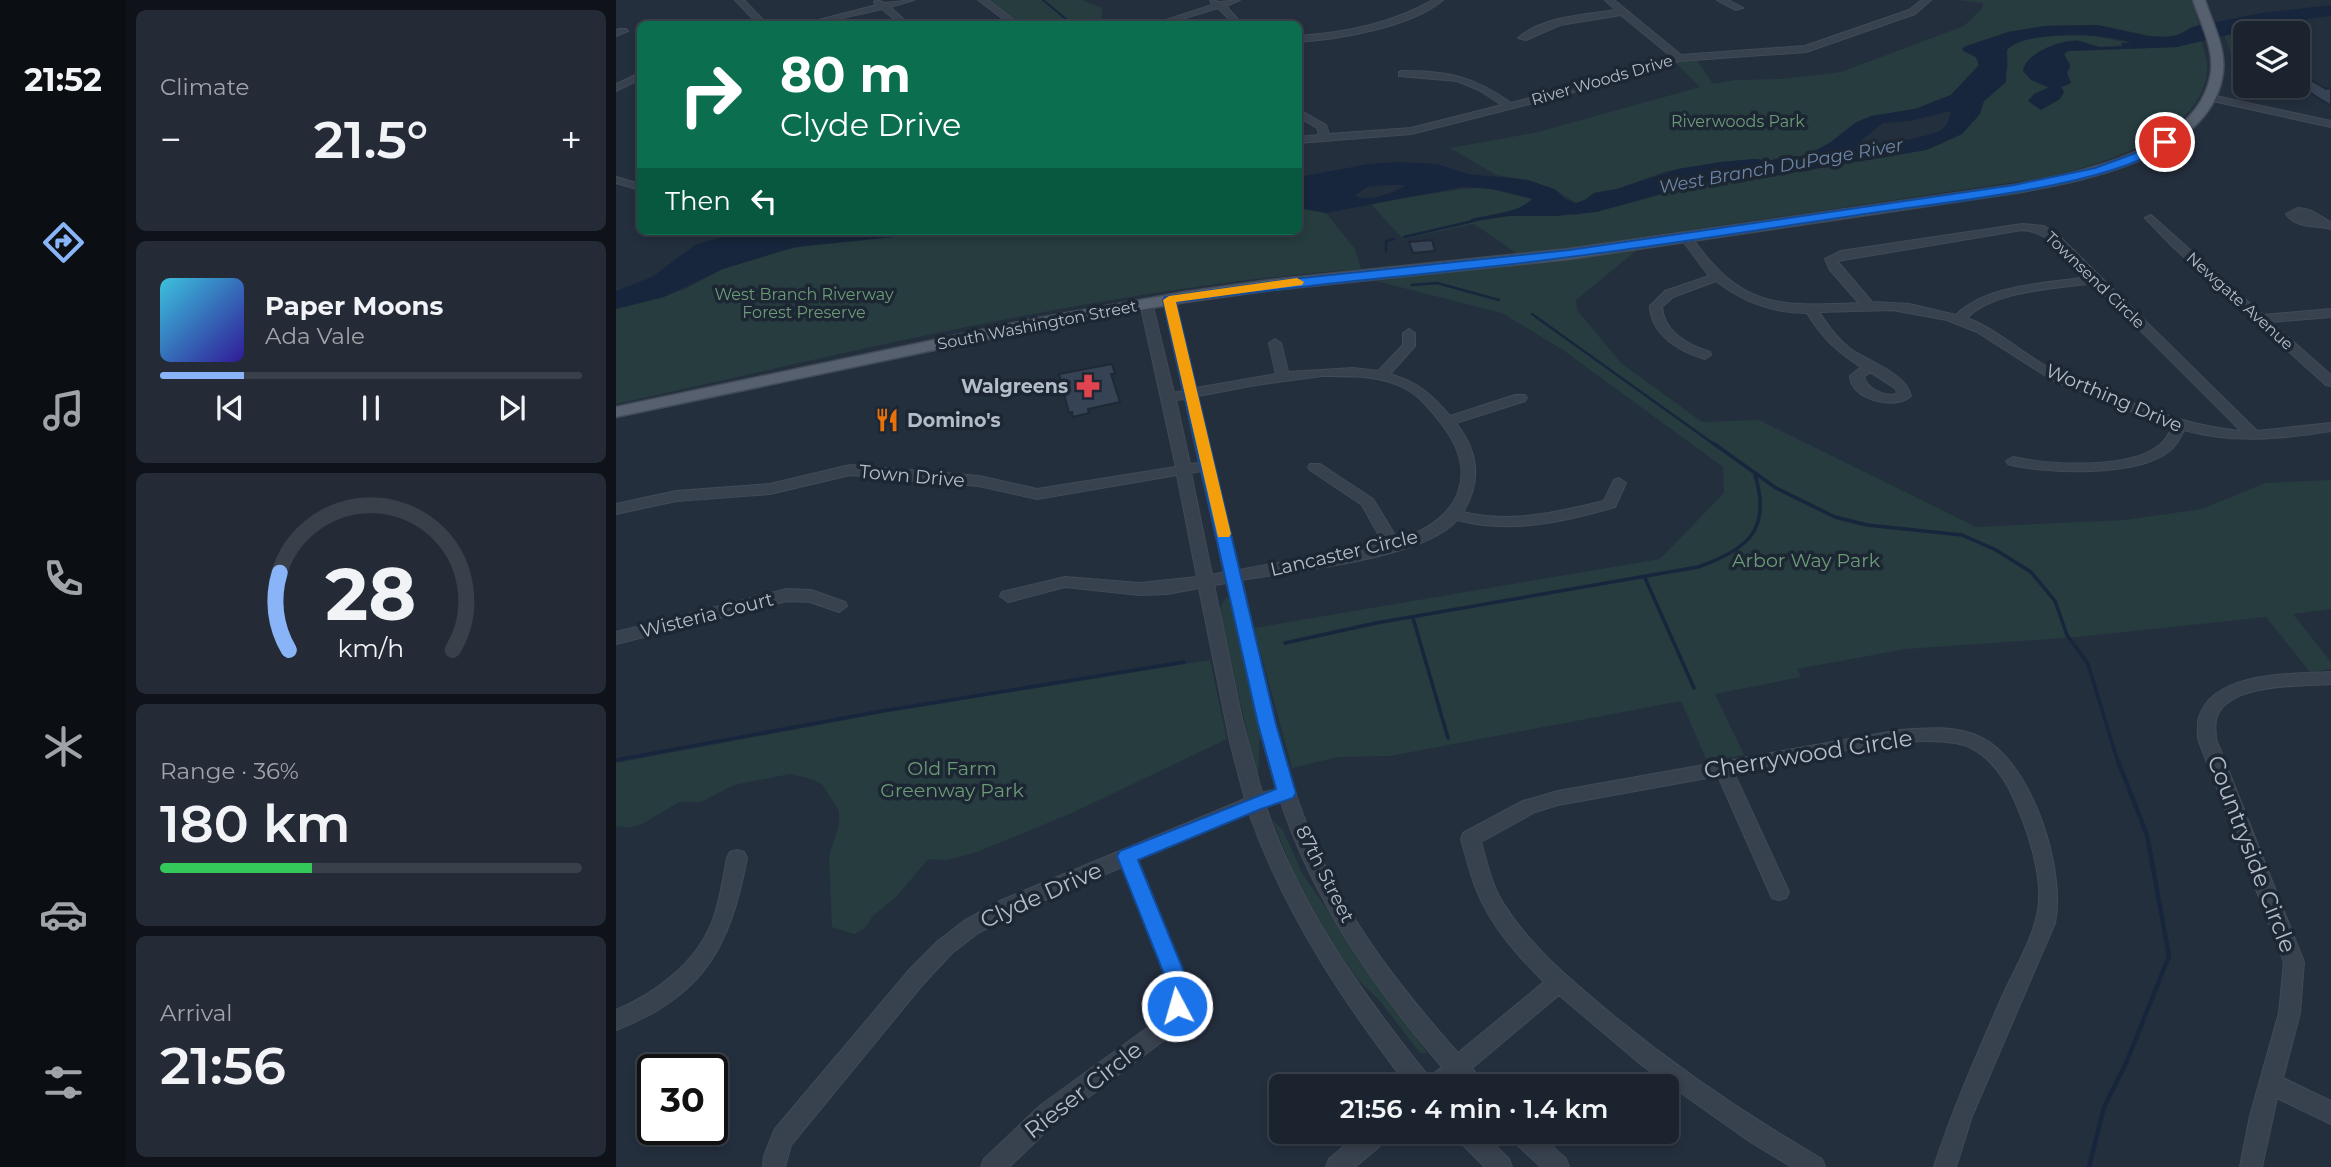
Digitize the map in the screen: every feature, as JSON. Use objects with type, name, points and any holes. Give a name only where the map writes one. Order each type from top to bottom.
[{"type":"main road","points":[[2199,0],[2211,38],[2217,71],[2211,97]]},
{"type":"main road","name":"South Washington Street","points":[[616,412],[1146,303],[1283,284],[1569,254],[2000,191],[2072,177],[2108,167],[2152,149],[2183,129],[2211,97]]},
{"type":"street","points":[[739,0],[761,21]]},
{"type":"street","points":[[817,21],[879,3],[910,0]]},
{"type":"street","points":[[982,0],[1011,21]]},
{"type":"street","points":[[1208,0],[1220,5],[1235,21]]},
{"type":"street","points":[[1167,21],[1236,0]]},
{"type":"street","points":[[1302,38],[1345,32],[1419,10],[1439,0]]},
{"type":"street","points":[[1609,0],[1679,58]]},
{"type":"street","points":[[1721,0],[1739,8]]},
{"type":"street","name":"River Woods Drive","points":[[1302,139],[1400,133],[1562,93],[1629,70],[1679,58],[1806,49],[1912,12],[1927,0]]},
{"type":"street","points":[[879,3],[901,21]]},
{"type":"street","points":[[1522,38],[1551,24],[1622,12]]},
{"type":"street","points":[[1402,74],[1442,75],[1468,80],[1483,87],[1509,106]]},
{"type":"street","points":[[616,88],[637,78]]},
{"type":"street","points":[[2211,97],[2331,124]]},
{"type":"street","points":[[1302,114],[1322,127],[1325,136]]},
{"type":"street","points":[[616,180],[637,186]]},
{"type":"street","name":"Newgate Avenue","points":[[2151,218],[2331,382]]},
{"type":"street","points":[[2319,221],[2331,226]]},
{"type":"street","name":"Townsend Circle","points":[[1869,306],[1833,267],[1831,259],[1841,255],[2035,227],[2048,232],[2254,436]]},
{"type":"street","name":"Worthing Drive","points":[[1686,237],[1716,276],[1760,302],[1792,310],[1812,311],[1869,306],[1915,308],[1959,319],[1986,331],[2056,376],[2179,427],[2216,434],[2254,436],[2331,427]]},
{"type":"street","points":[[1705,355],[1686,350],[1679,343],[1658,320],[1656,306],[1669,294],[1716,276]]},
{"type":"street","points":[[1959,319],[1975,304],[1994,296],[2096,279]]},
{"type":"street","name":"87th Street","points":[[1169,300],[1267,724],[1306,846],[1332,896],[1373,960],[1463,1074]]},
{"type":"street","name":"87th Street","points":[[1146,303],[1255,803],[1279,864],[1304,914],[1342,979],[1413,1074]]},
{"type":"street","points":[[1812,311],[1835,343],[1868,367]]},
{"type":"street","points":[[2261,319],[2331,313]]},
{"type":"street","points":[[1381,376],[1409,346],[1409,333]]},
{"type":"street","points":[[1275,343],[1283,377]]},
{"type":"street","points":[[1167,398],[1283,377],[1329,373],[1381,376],[1418,390],[1448,421],[1465,447],[1468,460],[1464,498],[1455,515],[1489,523],[1560,516],[1610,504],[1619,483]]},
{"type":"street","points":[[1448,421],[1520,398]]},
{"type":"street","points":[[2013,461],[2035,467],[2065,468],[2147,458],[2169,445],[2179,427]]},
{"type":"street","name":"Town Drive","points":[[616,509],[676,496],[770,489],[850,470],[979,481],[1037,494],[1207,466]]},
{"type":"street","points":[[1315,467],[1368,502],[1393,545]]},
{"type":"street","name":"Lancaster Circle","points":[[1008,596],[1065,582],[1151,589],[1233,576],[1393,545],[1433,531],[1455,515]]},
{"type":"street","name":"Wisteria Court","points":[[616,638],[787,595],[811,596],[839,606]]},
{"type":"street","name":"Countryside Circle","points":[[2251,1167],[2260,1119],[2294,993],[2294,962],[2207,738],[2206,717],[2214,702],[2232,690],[2331,678]]},
{"type":"street","name":"Cherrywood Circle","points":[[1559,982],[1525,947],[1496,910],[1470,839],[1537,803],[1591,792],[1897,736],[1960,736],[1973,741],[2007,768],[2021,790],[2048,880],[2050,904],[2045,923],[1961,1116],[1945,1167]]},
{"type":"street","points":[[1723,768],[1779,891]]},
{"type":"street","name":"Clyde Drive","points":[[774,1167],[775,1156],[783,1137],[917,976],[945,947],[971,926],[1009,906],[1127,856],[1255,803],[1287,793]]},
{"type":"street","name":"Rieser Circle","points":[[992,1167],[1049,1113],[1161,1030],[1177,1006],[1178,984],[1127,856]]},
{"type":"street","points":[[616,1020],[655,999],[699,960],[721,924],[737,858]]},
{"type":"street","points":[[1450,1074],[1559,982],[1646,1057],[1708,1103],[1814,1167]]},
{"type":"street","points":[[2270,1083],[2331,1112]]},
{"type":"street","points":[[1337,1167],[1365,1144]]},
{"type":"street","points":[[1478,1144],[1501,1167]]},
{"type":"street","points":[[1533,1144],[1558,1167]]},
{"type":"green space","points":[[986,0],[1082,0],[1102,8],[1102,21],[1016,21]]},
{"type":"green space","name":"Riverwoods Park","points":[[1957,0],[2193,0],[2199,25],[2174,36],[2156,37],[2098,25],[2045,26],[2008,32],[1965,46],[1976,57],[1979,65],[1951,95],[1915,109],[1871,116],[1855,123],[1831,142],[1806,156],[1788,156],[1768,161],[1755,159],[1721,162],[1667,171],[1617,189],[1594,193],[1576,203],[1552,188],[1528,180],[1496,175],[1450,148],[1538,132],[1700,87],[1675,62],[1696,59],[1713,84],[1841,72],[1964,26],[1983,7],[1983,3]]},
{"type":"green space","points":[[2233,34],[2233,63],[2225,36]]},
{"type":"green space","points":[[2091,35],[2133,44],[2099,47],[2077,40],[2047,48],[2038,84],[2050,88],[2050,105],[2060,99],[2061,87],[2070,84],[2067,73],[2070,68],[2064,54],[2068,51],[2177,47],[2200,39],[2207,66],[2203,90],[2190,110],[2171,128],[2148,142],[2095,164],[2049,177],[1519,255],[1474,224],[1403,239],[1370,203],[1477,187],[1520,194],[1576,215],[1701,183],[1730,178],[1743,181],[1926,150],[1962,134],[1984,101],[2002,86],[2008,67],[2007,50],[2012,45],[2034,38]]},
{"type":"green space","name":"West Branch Riverway Forest Preserve","points":[[1302,209],[1326,213],[1355,249],[1361,269],[1173,290],[1079,305],[893,342],[616,404],[616,309],[683,290],[723,269],[780,251],[816,244],[912,235],[1302,235]]},
{"type":"green space","name":"Arbor Way Park","points":[[1637,250],[1576,300],[1577,310],[1621,363],[1702,422],[1759,420],[1976,527],[2125,520],[2202,509],[2265,483],[2331,480],[2331,609],[2293,614],[2331,662],[2331,669],[2310,672],[2266,617],[2077,637],[1906,649],[1797,669],[1801,677],[1715,694],[1744,755],[1707,761],[1681,701],[1390,756],[1338,757],[1292,768],[1254,628],[1660,559],[1724,493],[1723,467],[1563,350],[1502,313],[1376,281]]},
{"type":"green space","points":[[1226,597],[1230,599],[1260,733],[1258,779],[1220,614]]},
{"type":"green space","name":"Old Farm Greenway Park","points":[[1210,660],[1227,739],[1072,813],[977,852],[947,860],[928,859],[897,896],[874,915],[864,929],[854,934],[832,927],[829,856],[839,825],[839,811],[822,784],[811,779],[790,774],[734,785],[701,802],[679,802],[644,823],[630,828],[616,826],[616,763],[883,713]]},
{"type":"green space","points":[[1273,821],[1283,830],[1302,873],[1427,1053],[1420,1053],[1380,1001],[1358,980],[1331,941],[1295,877]]},
{"type":"water","points":[[2331,5],[2331,16],[2306,19],[2308,21],[2233,21],[2233,34],[2177,47],[2068,51],[2064,54],[2070,65],[2067,73],[2071,83],[2061,87],[2064,92],[2060,99],[2041,110],[2028,101],[2034,94],[2049,87],[2031,80],[2023,71],[2030,58],[2045,48],[2071,41],[2105,47],[2132,43],[2105,37],[2067,35],[2030,39],[2016,44],[2007,50],[2006,82],[1984,101],[1980,114],[1962,134],[1926,150],[1743,181],[1730,178],[1701,183],[1596,212],[1556,216],[1509,216],[1471,222],[1471,219],[1520,207],[1532,199],[1492,189],[1462,187],[1326,213],[1302,209],[1302,176],[1369,164],[1396,162],[1437,164],[1468,174],[1528,180],[1556,190],[1565,199],[1576,203],[1594,193],[1617,189],[1678,169],[1721,162],[1755,159],[1768,161],[1788,156],[1806,156],[1831,142],[1855,123],[1871,116],[1915,109],[1951,95],[1979,65],[1976,57],[1962,48],[2008,32],[2045,26],[2098,25],[2147,36],[2167,37],[2181,34],[2192,27],[2261,13]],"holes":[[[1951,111],[1945,126],[1935,133],[1913,139],[1858,143],[1883,123],[1910,121]],[[1398,179],[1407,180],[1409,184],[1375,197],[1354,196],[1376,181]]]},
{"type":"water","points":[[728,235],[915,235],[795,247],[723,269],[664,297],[616,309],[616,291],[652,277],[695,245]]},
{"type":"building","points":[[2310,80],[2326,89],[2331,88],[2331,106],[2310,93]]},
{"type":"building","points":[[1432,240],[1435,251],[1413,253],[1409,242]]},
{"type":"building","name":"Walgreens","points":[[1112,364],[1115,374],[1111,374],[1120,402],[1088,409],[1089,413],[1073,417],[1072,412],[1069,413],[1059,374]]},
{"type":"waterway","points":[[1043,0],[1068,21]]},
{"type":"waterway","name":"West Branch DuPage River","points":[[1302,198],[1388,180],[1433,180]]},
{"type":"waterway","points":[[1404,237],[1473,221]]},
{"type":"waterway","points":[[1386,251],[1386,241],[1394,239]]},
{"type":"waterway","points":[[1412,285],[1437,283],[1499,300]]},
{"type":"waterway","points":[[1532,314],[1715,445]]},
{"type":"waterway","points":[[1713,443],[1776,488],[1835,517],[1867,525],[1962,535],[1996,550],[2031,572],[2055,601],[2067,635],[2088,664],[2118,762]]},
{"type":"waterway","points":[[1285,643],[1376,623],[1698,567],[1730,553],[1751,535],[1760,510],[1755,475]]},
{"type":"waterway","points":[[1645,578],[1694,688]]},
{"type":"waterway","points":[[1413,618],[1448,738]]},
{"type":"waterway","points":[[616,760],[882,711],[1184,662]]},
{"type":"waterway","points":[[2089,1167],[2104,1107],[2127,1061],[2169,956],[2147,835],[2118,761]]},
{"type":"slow traffic","points":[[1224,534],[1169,300],[1297,282]]},
{"type":"place","name":"Walgreens","points":[[1088,386]]},
{"type":"place","name":"Domino's","points":[[887,420]]},
{"type":"route","points":[[1177,1006],[1178,984],[1127,856],[1255,803],[1287,793],[1267,724],[1169,300],[1292,283],[1569,254],[2014,189],[2098,170],[2165,142]]}]
